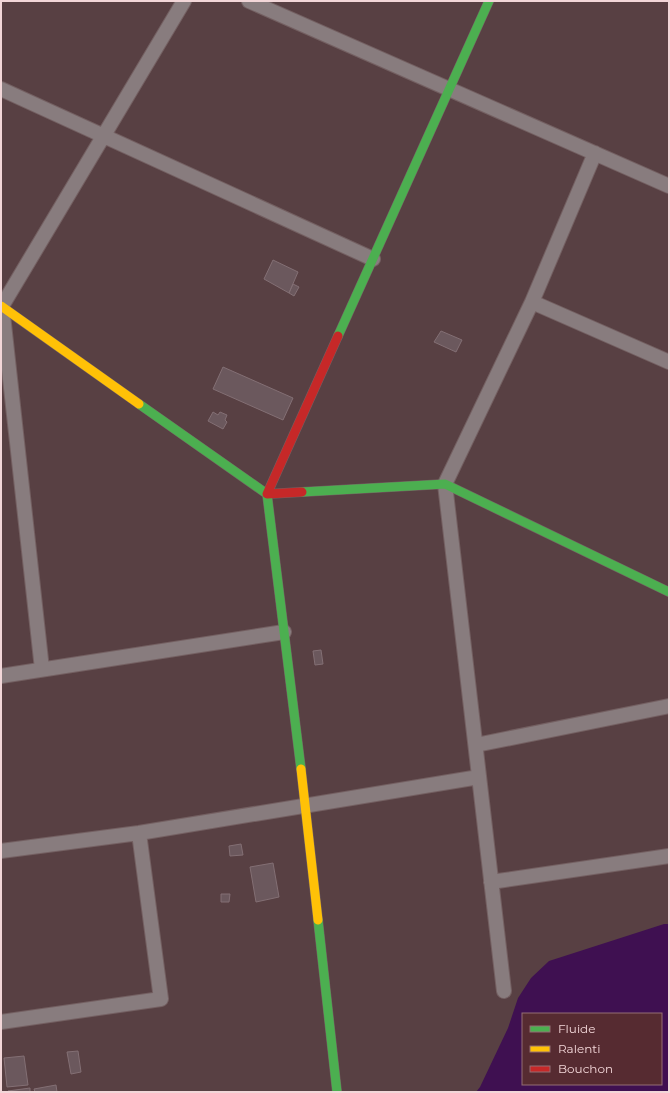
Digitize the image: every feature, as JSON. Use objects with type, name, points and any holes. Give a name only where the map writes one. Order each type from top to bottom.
[{"type":"street","points":[[42,669],[1,306],[184,1]]},
{"type":"street","points":[[249,1],[669,186]]},
{"type":"street","points":[[337,1092],[305,806],[267,494],[448,89],[489,1]]},
{"type":"street","points":[[1,89],[373,259]]},
{"type":"street","points":[[504,991],[445,484],[532,302],[595,153]]},
{"type":"street","points":[[532,302],[669,362]]},
{"type":"street","points":[[1,306],[267,494],[445,484],[669,592]]},
{"type":"street","points":[[1,676],[284,632]]},
{"type":"street","points":[[476,745],[669,706]]},
{"type":"street","points":[[1,851],[139,833],[479,777]]},
{"type":"street","points":[[1,1022],[161,999],[139,833]]},
{"type":"street","points":[[491,882],[669,856]]},
{"type":"shaded area","points":[[664,924],[669,924],[669,1092],[476,1092],[480,1087],[508,1028],[518,998],[531,978],[549,961]]},
{"type":"building","points":[[273,260],[298,272],[289,293],[264,279]]},
{"type":"building","points":[[293,284],[299,287],[294,296],[289,293]]},
{"type":"building","points":[[441,331],[462,340],[456,352],[434,342]]},
{"type":"building","points":[[223,367],[293,398],[283,420],[213,389]]},
{"type":"building","points":[[213,412],[218,415],[220,412],[227,415],[225,420],[227,422],[223,429],[208,421]]},
{"type":"building","points":[[321,650],[323,664],[315,665],[313,651]]},
{"type":"building","points":[[241,844],[243,855],[230,856],[229,846]]},
{"type":"building","points":[[273,863],[279,897],[256,902],[250,867]]},
{"type":"building","points":[[221,894],[230,894],[229,902],[221,902]]},
{"type":"building","points":[[78,1051],[81,1072],[71,1074],[67,1052]]},
{"type":"building","points":[[24,1056],[28,1085],[7,1087],[4,1058]]},
{"type":"building","points":[[56,1085],[57,1092],[35,1092],[34,1089]]},
{"type":"building","points":[[30,1088],[30,1092],[8,1091]]},
{"type":"traffic: fast","points":[[338,336],[489,1]]},
{"type":"traffic: fast","points":[[139,404],[267,494],[301,769]]},
{"type":"traffic: fast","points":[[302,492],[445,484],[669,592]]},
{"type":"traffic: fast","points":[[318,920],[337,1092]]},
{"type":"traffic: slow","points":[[1,306],[139,404]]},
{"type":"traffic: slow","points":[[301,769],[318,920]]},
{"type":"traffic: jam","points":[[302,492],[267,494],[338,336]]}]
